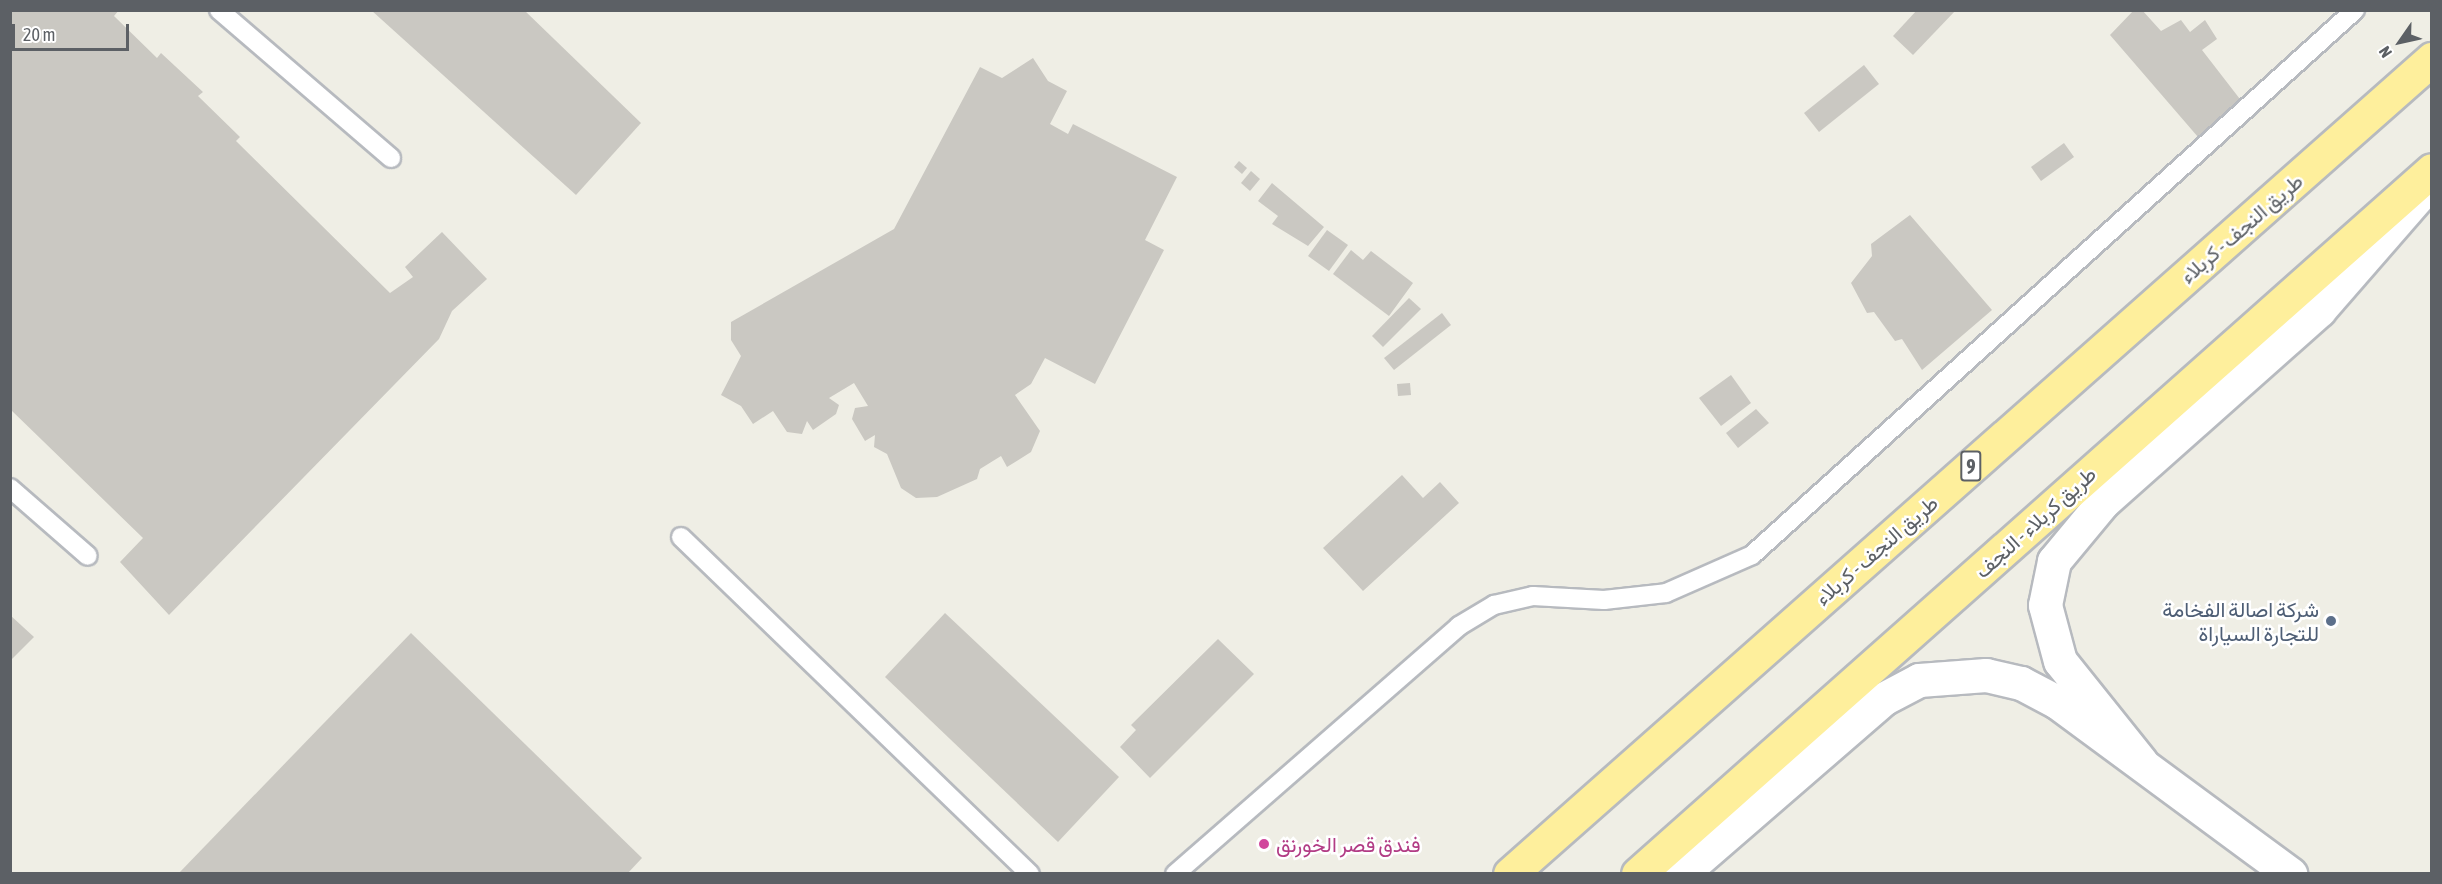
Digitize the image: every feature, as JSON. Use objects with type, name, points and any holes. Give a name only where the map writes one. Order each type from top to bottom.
[{"type":"highway","name":"طريق النجف - کربلاء","points":[[1510,873],[2432,59]]},
{"type":"highway","name":"طريق کربلاء - النجف","points":[[1638,873],[2432,170]]},
{"type":"street","points":[[2141,762],[2060,661],[2044,605],[2054,561],[2103,502],[2319,310],[2432,181]]},
{"type":"street","points":[[1681,873],[1883,699],[1919,680],[1986,675],[2021,683],[2141,762],[2290,873]]},
{"type":"lane","points":[[219,10],[391,158]]},
{"type":"lane","points":[[1175,873],[1460,626],[1494,605],[1533,596],[1604,600],[1666,593],[1752,555],[2355,10]]},
{"type":"lane","points":[[10,489],[88,556]]},
{"type":"lane","points":[[681,537],[1030,873]]},
{"type":"building","points":[[10,10],[119,10],[114,16],[157,58],[161,53],[203,92],[198,96],[240,137],[236,141],[390,293],[413,277],[405,267],[442,232],[487,279],[452,311],[439,339],[169,615],[120,562],[143,538],[10,409]]},
{"type":"building","points":[[371,10],[524,10],[641,123],[576,195]]},
{"type":"building","points":[[1917,10],[1956,10],[1913,55],[1893,36]]},
{"type":"building","points":[[2134,10],[2142,10],[2161,31],[2181,20],[2190,32],[2205,20],[2217,39],[2202,50],[2243,103],[2198,137],[2110,35]]},
{"type":"building","points":[[1033,58],[1048,81],[1067,91],[1050,124],[1068,134],[1073,124],[1177,177],[1145,240],[1164,250],[1095,384],[1045,358],[1031,384],[1015,395],[1040,431],[1031,452],[1007,467],[1001,456],[980,469],[977,479],[937,497],[916,498],[901,488],[887,454],[874,447],[875,435],[865,441],[852,419],[855,408],[868,406],[854,383],[829,398],[839,405],[836,414],[813,430],[807,421],[802,434],[787,432],[773,411],[753,424],[741,406],[721,395],[741,356],[731,340],[731,322],[894,229],[980,67],[1002,78]]},
{"type":"building","points":[[1864,65],[1879,84],[1819,132],[1804,113]]},
{"type":"building","points":[[2064,143],[2074,157],[2041,181],[2031,167]]},
{"type":"building","points":[[1239,161],[1247,168],[1242,174],[1234,167]]},
{"type":"building","points":[[1251,171],[1260,179],[1250,191],[1241,183]]},
{"type":"building","points":[[1272,183],[1324,227],[1308,246],[1272,224],[1278,216],[1258,201]]},
{"type":"building","points":[[1910,215],[1992,310],[1922,370],[1902,339],[1895,341],[1874,312],[1867,313],[1851,283],[1872,256],[1871,244]]},
{"type":"building","points":[[1327,230],[1348,245],[1329,271],[1308,256]]},
{"type":"building","points":[[1351,250],[1363,260],[1371,251],[1413,283],[1389,316],[1333,274]]},
{"type":"building","points":[[1409,298],[1421,309],[1383,347],[1372,336]]},
{"type":"building","points":[[1442,313],[1451,325],[1394,370],[1384,358]]},
{"type":"building","points":[[1731,375],[1751,403],[1721,426],[1699,398]]},
{"type":"building","points":[[1410,383],[1411,395],[1398,396],[1397,384]]},
{"type":"building","points":[[1756,409],[1769,423],[1738,448],[1726,433]]},
{"type":"building","points":[[1402,475],[1423,498],[1440,482],[1459,503],[1363,591],[1323,548]]},
{"type":"building","points":[[945,613],[1119,777],[1058,842],[885,677]]},
{"type":"building","points":[[10,615],[34,637],[10,661]]},
{"type":"building","points":[[411,633],[642,858],[627,874],[178,874]]},
{"type":"building","points":[[1218,639],[1254,674],[1150,778],[1120,747],[1136,730],[1131,725]]},
{"type":"place","name":"شركة اصالة الفخامة للتجارة السياراة","points":[[2331,621]]},
{"type":"place","name":"فندق قصر الخورنق","points":[[1264,844]]}]
